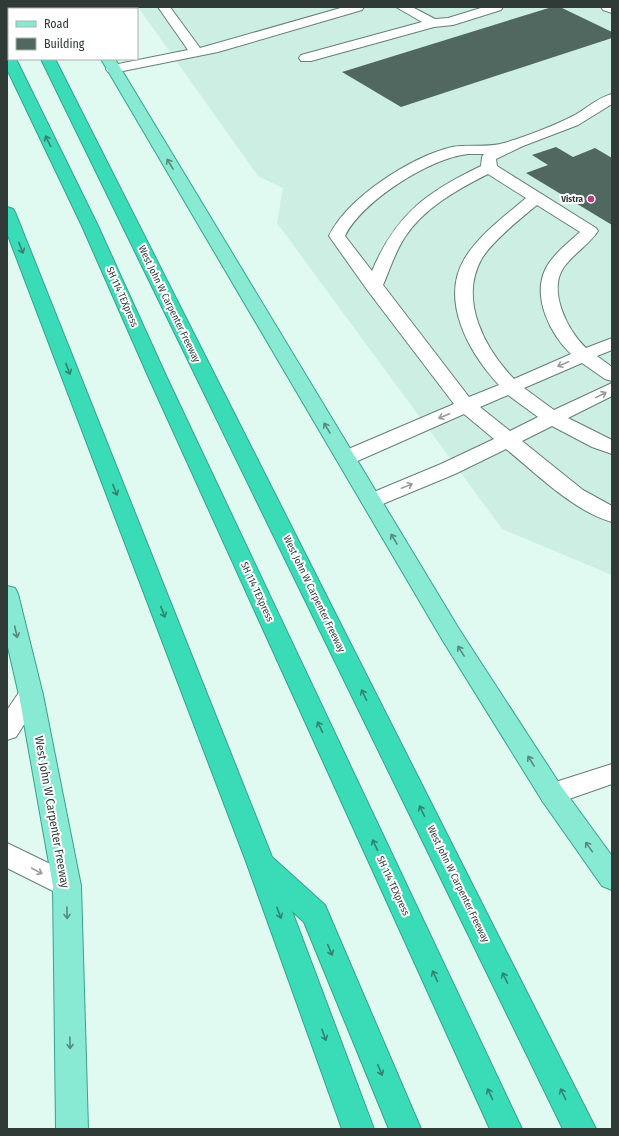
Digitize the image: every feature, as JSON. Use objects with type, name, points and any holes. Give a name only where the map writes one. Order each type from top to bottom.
[{"type":"highway","name":"SH 114 TEXpress","points":[[9,60],[90,226],[506,1129]]},
{"type":"highway","name":"West John W Carpenter Freeway","points":[[48,60],[580,1129]]},
{"type":"highway","points":[[38,87],[57,129],[90,226]]},
{"type":"highway","points":[[7,212],[261,864],[358,1129]]},
{"type":"highway","points":[[261,864],[315,914],[405,1129]]},
{"type":"main road","points":[[110,64],[451,635],[552,794],[612,878]]},
{"type":"main road","name":"West John W Carpenter Freeway","points":[[7,594],[31,696],[67,886],[72,1129]]},
{"type":"street","points":[[164,7],[196,52]]},
{"type":"street","points":[[110,64],[213,49],[358,7]]},
{"type":"street","points":[[402,7],[433,23]]},
{"type":"street","points":[[306,58],[433,23],[450,22],[497,7]]},
{"type":"street","points":[[607,7],[612,9]]},
{"type":"street","points":[[489,168],[490,157],[503,148],[568,124],[612,98]]},
{"type":"street","points":[[503,148],[449,152],[423,163],[354,211],[344,223],[337,236],[374,287],[466,406],[506,440],[576,495],[612,515]]},
{"type":"street","points":[[489,168],[590,231],[554,268],[549,286],[552,310],[562,335],[583,356],[612,375]]},
{"type":"street","points":[[374,287],[400,232],[430,201],[462,181],[489,168]]},
{"type":"street","points":[[536,197],[495,233],[472,260],[464,286],[467,319],[482,352],[511,387],[552,418],[612,448]]},
{"type":"street","points":[[346,458],[612,343]]},
{"type":"street","points":[[371,501],[448,469],[612,389]]},
{"type":"street","points":[[7,730],[31,696]]},
{"type":"street","points":[[552,794],[612,774]]},
{"type":"street","points":[[7,855],[67,886]]},
{"type":"shaded area","points":[[138,7],[612,7],[612,575],[502,529],[277,223],[283,188],[258,176]]},
{"type":"building","points":[[552,7],[560,7],[612,32],[612,38],[401,107],[342,72]]},
{"type":"building","name":"Vistra","points":[[556,147],[573,157],[595,148],[612,158],[612,225],[526,173],[548,165],[532,155]]},
{"type":"place","name":"Vistra","points":[[591,199]]}]
